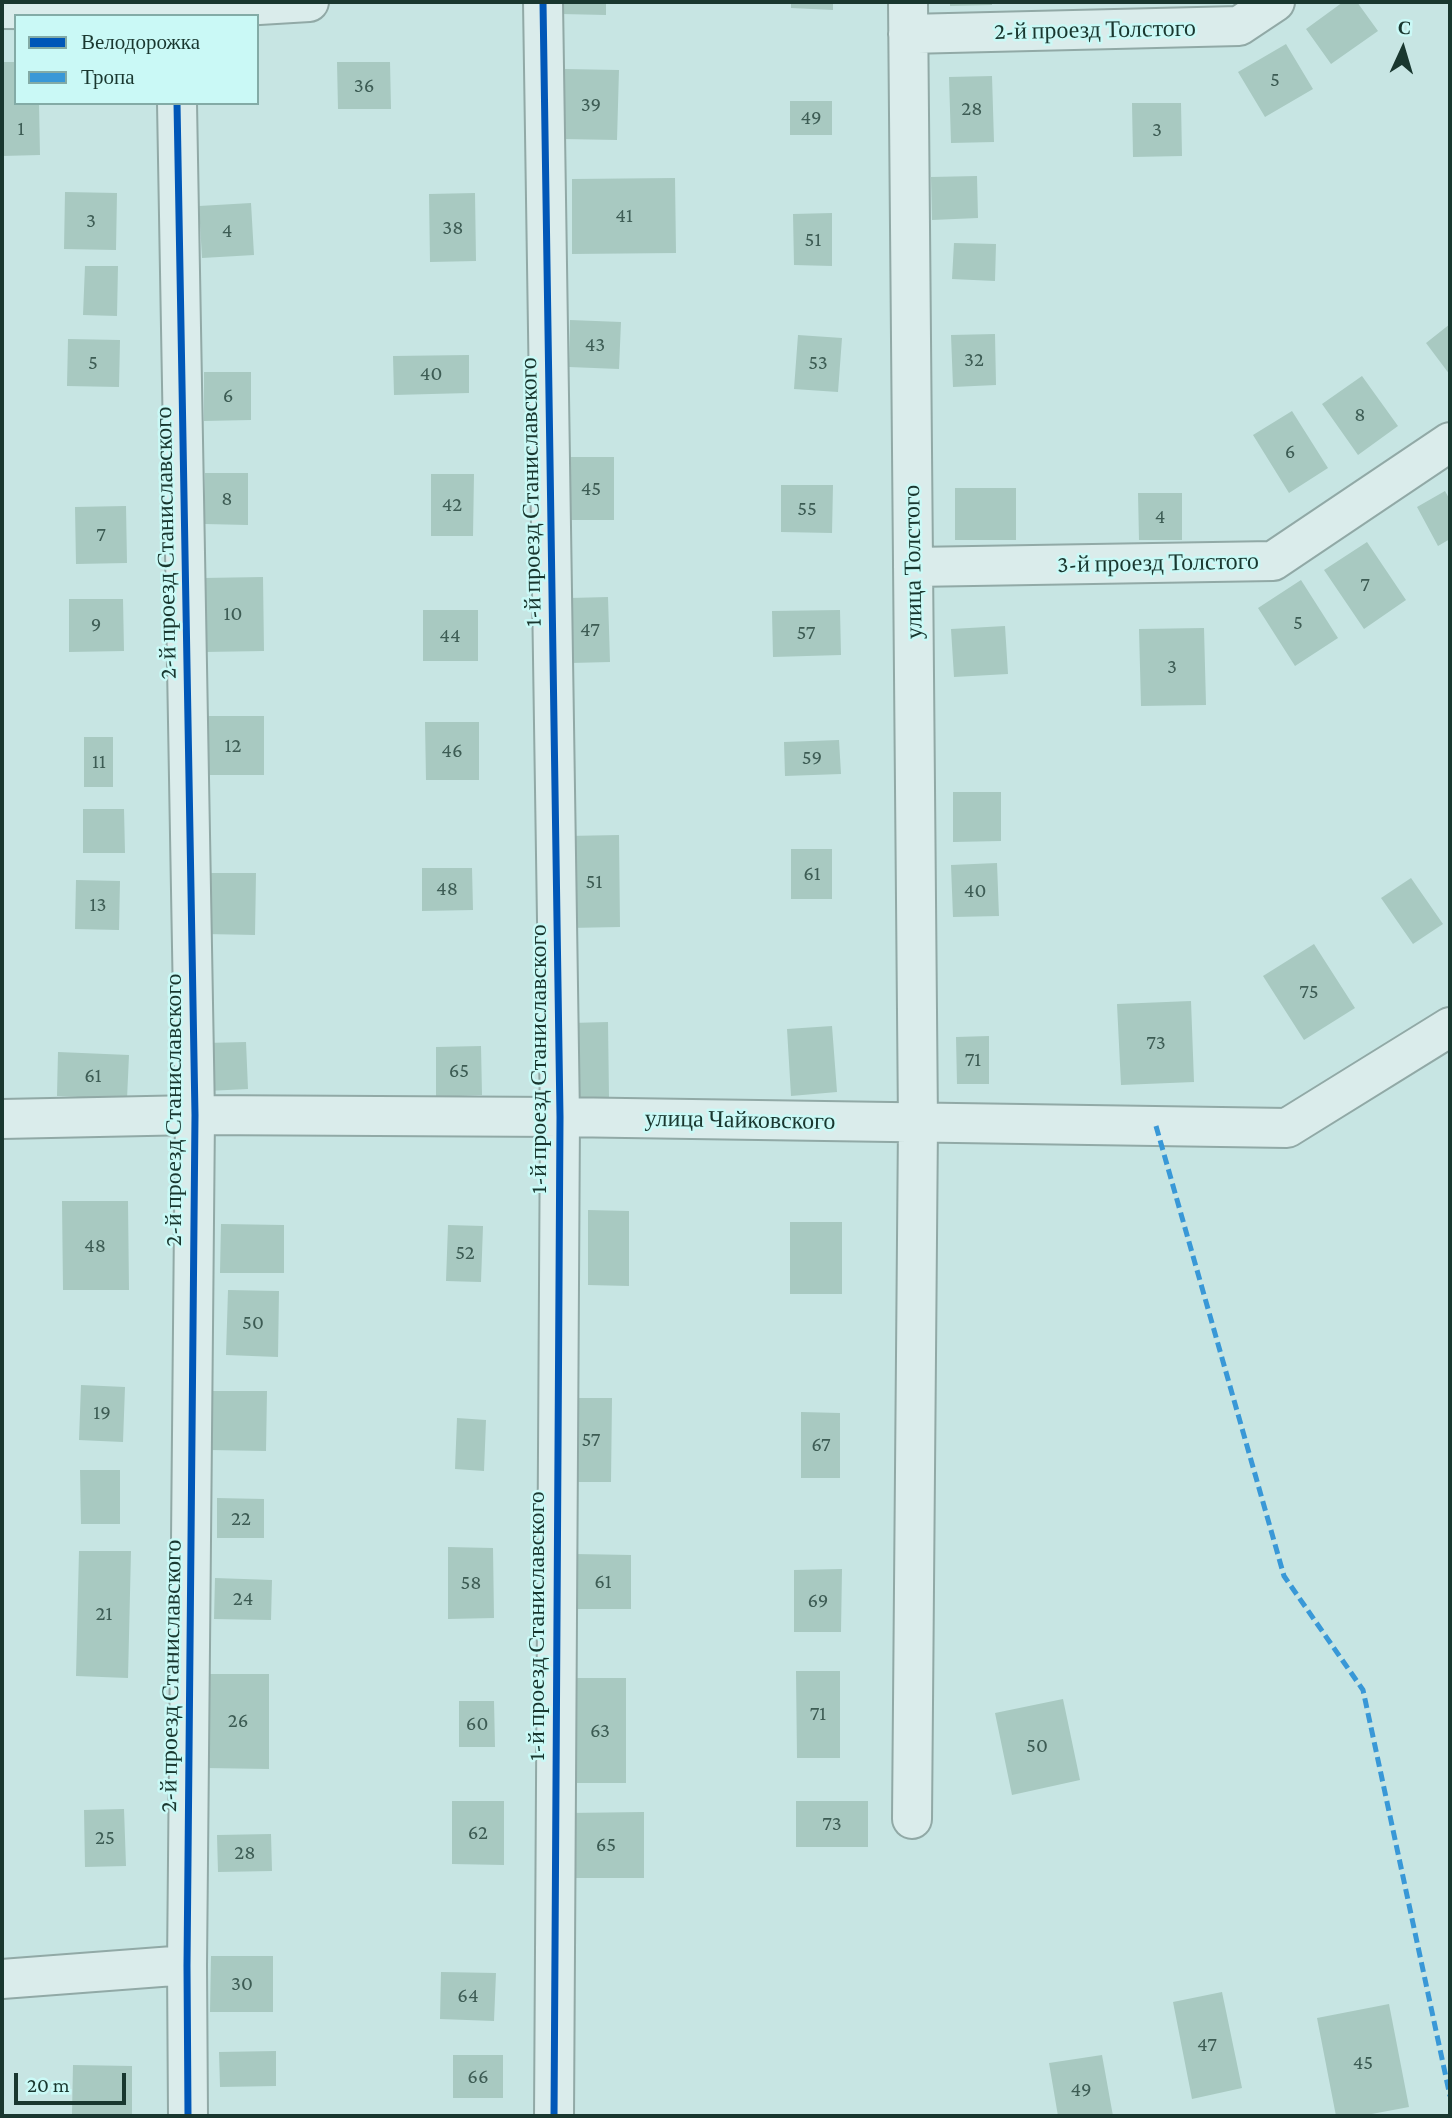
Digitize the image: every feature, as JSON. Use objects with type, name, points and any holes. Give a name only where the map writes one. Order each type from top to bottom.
[{"type":"street","points":[[2,9],[176,13],[309,2]]},
{"type":"street","name":"1-й проезд Станиславского","points":[[543,2],[560,1117],[554,2116]]},
{"type":"street","name":"2-й проезд Толстого","points":[[908,18],[1239,26],[1275,2]]},
{"type":"street","name":"улица Толстого","points":[[908,18],[918,1123],[912,1819]]},
{"type":"street","name":"2-й проезд Станиславского","points":[[177,105],[195,1115],[188,2116]]},
{"type":"street","name":"3-й проезд Толстого","points":[[913,567],[1272,561],[1450,442]]},
{"type":"street","name":"улица Чайковского","points":[[2,1119],[195,1115],[560,1117],[1287,1128],[1450,1027]]},
{"type":"street","points":[[2,1979],[187,1965]]},
{"type":"building","points":[[562,2],[606,2],[606,15],[562,14]]},
{"type":"building","points":[[791,2],[833,2],[833,10],[791,8]]},
{"type":"building","points":[[950,2],[992,2],[992,5],[950,6]]},
{"type":"building","points":[[1343,2],[1357,2],[1378,31],[1331,64],[1306,29]]},
{"type":"building","points":[[1286,44],[1313,89],[1265,117],[1238,72]]},
{"type":"building","points":[[2,62],[14,62],[14,105],[39,105],[40,155],[2,156]]},
{"type":"building","points":[[337,62],[390,62],[391,109],[338,109]]},
{"type":"building","points":[[564,69],[619,70],[617,140],[563,139]]},
{"type":"building","points":[[992,76],[994,142],[951,143],[949,77]]},
{"type":"building","points":[[790,101],[832,101],[832,135],[790,135]]},
{"type":"building","points":[[1132,103],[1181,103],[1182,156],[1133,157]]},
{"type":"building","points":[[977,176],[978,218],[932,220],[931,177]]},
{"type":"building","points":[[675,178],[676,253],[572,254],[572,179]]},
{"type":"building","points":[[65,192],[117,193],[116,250],[64,249]]},
{"type":"building","points":[[475,193],[476,261],[430,262],[429,194]]},
{"type":"building","points":[[251,203],[254,255],[202,258],[199,206]]},
{"type":"building","points":[[832,213],[832,266],[794,265],[793,214]]},
{"type":"building","points":[[954,243],[996,244],[995,281],[952,279]]},
{"type":"building","points":[[85,266],[118,266],[117,316],[83,315]]},
{"type":"building","points":[[570,320],[621,322],[619,369],[569,367]]},
{"type":"building","points":[[1450,324],[1450,375],[1426,343]]},
{"type":"building","points":[[995,334],[996,385],[953,387],[951,335]]},
{"type":"building","points":[[798,335],[842,338],[838,392],[794,389]]},
{"type":"building","points":[[68,339],[120,340],[119,387],[67,386]]},
{"type":"building","points":[[469,355],[469,393],[394,395],[393,356]]},
{"type":"building","points":[[204,372],[251,372],[251,420],[204,421]]},
{"type":"building","points":[[1362,376],[1398,426],[1358,455],[1322,404]]},
{"type":"building","points":[[1292,411],[1328,468],[1289,493],[1253,435]]},
{"type":"building","points":[[568,457],[614,457],[614,520],[567,520]]},
{"type":"building","points":[[205,473],[248,473],[248,525],[205,524]]},
{"type":"building","points":[[431,474],[474,474],[473,536],[431,536]]},
{"type":"building","points":[[781,485],[833,485],[832,533],[781,532]]},
{"type":"building","points":[[955,488],[1016,488],[1016,540],[955,540]]},
{"type":"building","points":[[1445,491],[1450,500],[1450,539],[1438,546],[1417,507]]},
{"type":"building","points":[[1138,493],[1182,493],[1182,540],[1139,540]]},
{"type":"building","points":[[126,506],[127,563],[76,564],[75,507]]},
{"type":"building","points":[[1367,542],[1406,600],[1364,629],[1324,570]]},
{"type":"building","points":[[263,577],[264,651],[204,652],[203,578]]},
{"type":"building","points":[[1301,580],[1338,638],[1295,666],[1258,608]]},
{"type":"building","points":[[608,597],[610,662],[571,663],[570,598]]},
{"type":"building","points":[[69,599],[123,599],[124,651],[69,652]]},
{"type":"building","points":[[423,610],[478,610],[478,661],[423,661]]},
{"type":"building","points":[[840,610],[841,655],[773,657],[772,611]]},
{"type":"building","points":[[1005,626],[1008,674],[954,677],[951,629]]},
{"type":"building","points":[[1204,628],[1206,705],[1141,706],[1139,629]]},
{"type":"building","points":[[202,716],[264,716],[264,775],[202,775]]},
{"type":"building","points":[[425,722],[479,722],[479,780],[426,780]]},
{"type":"building","points":[[84,737],[113,737],[113,787],[84,787]]},
{"type":"building","points":[[839,740],[841,774],[785,776],[784,742]]},
{"type":"building","points":[[953,792],[1001,792],[1001,841],[953,842]]},
{"type":"building","points":[[83,809],[124,809],[125,853],[83,853]]},
{"type":"building","points":[[619,835],[620,927],[569,928],[567,836]]},
{"type":"building","points":[[791,849],[832,849],[832,899],[791,899]]},
{"type":"building","points":[[997,863],[999,916],[953,917],[951,865]]},
{"type":"building","points":[[422,868],[472,868],[473,910],[422,911]]},
{"type":"building","points":[[207,873],[256,873],[255,935],[206,934]]},
{"type":"building","points":[[1411,878],[1443,924],[1413,944],[1381,898]]},
{"type":"building","points":[[76,880],[120,881],[119,930],[75,929]]},
{"type":"building","points":[[1314,944],[1355,1008],[1304,1040],[1263,976]]},
{"type":"building","points":[[1191,1001],[1194,1082],[1121,1085],[1117,1004]]},
{"type":"building","points":[[608,1022],[609,1097],[572,1097],[571,1023]]},
{"type":"building","points":[[832,1026],[837,1092],[791,1096],[787,1029]]},
{"type":"building","points":[[989,1036],[989,1084],[957,1084],[956,1037]]},
{"type":"building","points":[[246,1042],[248,1089],[207,1091],[205,1043]]},
{"type":"building","points":[[481,1046],[482,1095],[436,1097],[436,1047]]},
{"type":"building","points":[[58,1052],[129,1055],[127,1099],[57,1096]]},
{"type":"building","points":[[62,1201],[128,1201],[129,1290],[63,1290]]},
{"type":"building","points":[[588,1210],[629,1211],[629,1286],[588,1285]]},
{"type":"building","points":[[790,1222],[842,1222],[842,1294],[790,1294]]},
{"type":"building","points":[[221,1224],[284,1225],[284,1273],[220,1273]]},
{"type":"building","points":[[448,1225],[483,1226],[481,1282],[446,1281]]},
{"type":"building","points":[[228,1290],[279,1291],[278,1357],[226,1355]]},
{"type":"building","points":[[81,1385],[125,1387],[123,1442],[79,1440]]},
{"type":"building","points":[[210,1391],[267,1391],[266,1451],[210,1450]]},
{"type":"building","points":[[571,1398],[612,1398],[611,1482],[571,1482]]},
{"type":"building","points":[[801,1412],[840,1413],[840,1478],[801,1478]]},
{"type":"building","points":[[457,1418],[486,1420],[484,1471],[455,1469]]},
{"type":"building","points":[[80,1470],[120,1470],[120,1524],[81,1524]]},
{"type":"building","points":[[217,1498],[264,1499],[264,1538],[217,1538]]},
{"type":"building","points":[[448,1547],[493,1548],[494,1618],[448,1619]]},
{"type":"building","points":[[79,1551],[131,1551],[128,1678],[76,1676]]},
{"type":"building","points":[[575,1554],[631,1555],[631,1609],[575,1609]]},
{"type":"building","points":[[842,1569],[841,1632],[794,1632],[794,1570]]},
{"type":"building","points":[[215,1578],[272,1580],[271,1620],[214,1619]]},
{"type":"building","points":[[796,1671],[840,1671],[840,1758],[797,1758]]},
{"type":"building","points":[[206,1674],[269,1674],[269,1769],[206,1768]]},
{"type":"building","points":[[573,1678],[626,1678],[626,1783],[573,1783]]},
{"type":"building","points":[[1063,1699],[1080,1780],[1012,1795],[995,1713]]},
{"type":"building","points":[[459,1701],[494,1701],[495,1747],[459,1747]]},
{"type":"building","points":[[452,1801],[504,1801],[504,1865],[452,1864]]},
{"type":"building","points":[[796,1801],[868,1801],[868,1847],[796,1847]]},
{"type":"building","points":[[124,1809],[126,1866],[85,1867],[84,1810]]},
{"type":"building","points":[[644,1812],[644,1878],[568,1878],[568,1813]]},
{"type":"building","points":[[271,1834],[272,1871],[218,1872],[217,1835]]},
{"type":"building","points":[[211,1956],[273,1956],[273,2012],[210,2012]]},
{"type":"building","points":[[441,1972],[496,1973],[494,2021],[440,2019]]},
{"type":"building","points":[[1222,1992],[1242,2088],[1192,2099],[1173,2002]]},
{"type":"building","points":[[1389,2004],[1409,2107],[1361,2116],[1336,2116],[1317,2018]]},
{"type":"building","points":[[276,2051],[276,2086],[220,2087],[219,2052]]},
{"type":"building","points":[[453,2055],[503,2055],[503,2098],[453,2098]]},
{"type":"building","points":[[1102,2055],[1113,2116],[1058,2116],[1049,2063]]},
{"type":"building","points":[[73,2065],[132,2066],[132,2114],[72,2114]]},
{"type":"marked path","points":[[1156,1126],[1284,1576],[1363,1690],[1450,2096]]},
{"type":"cycle path","points":[[543,2],[560,1117],[554,2116]]},
{"type":"cycle path","points":[[177,105],[195,1115],[188,2116]]}]
